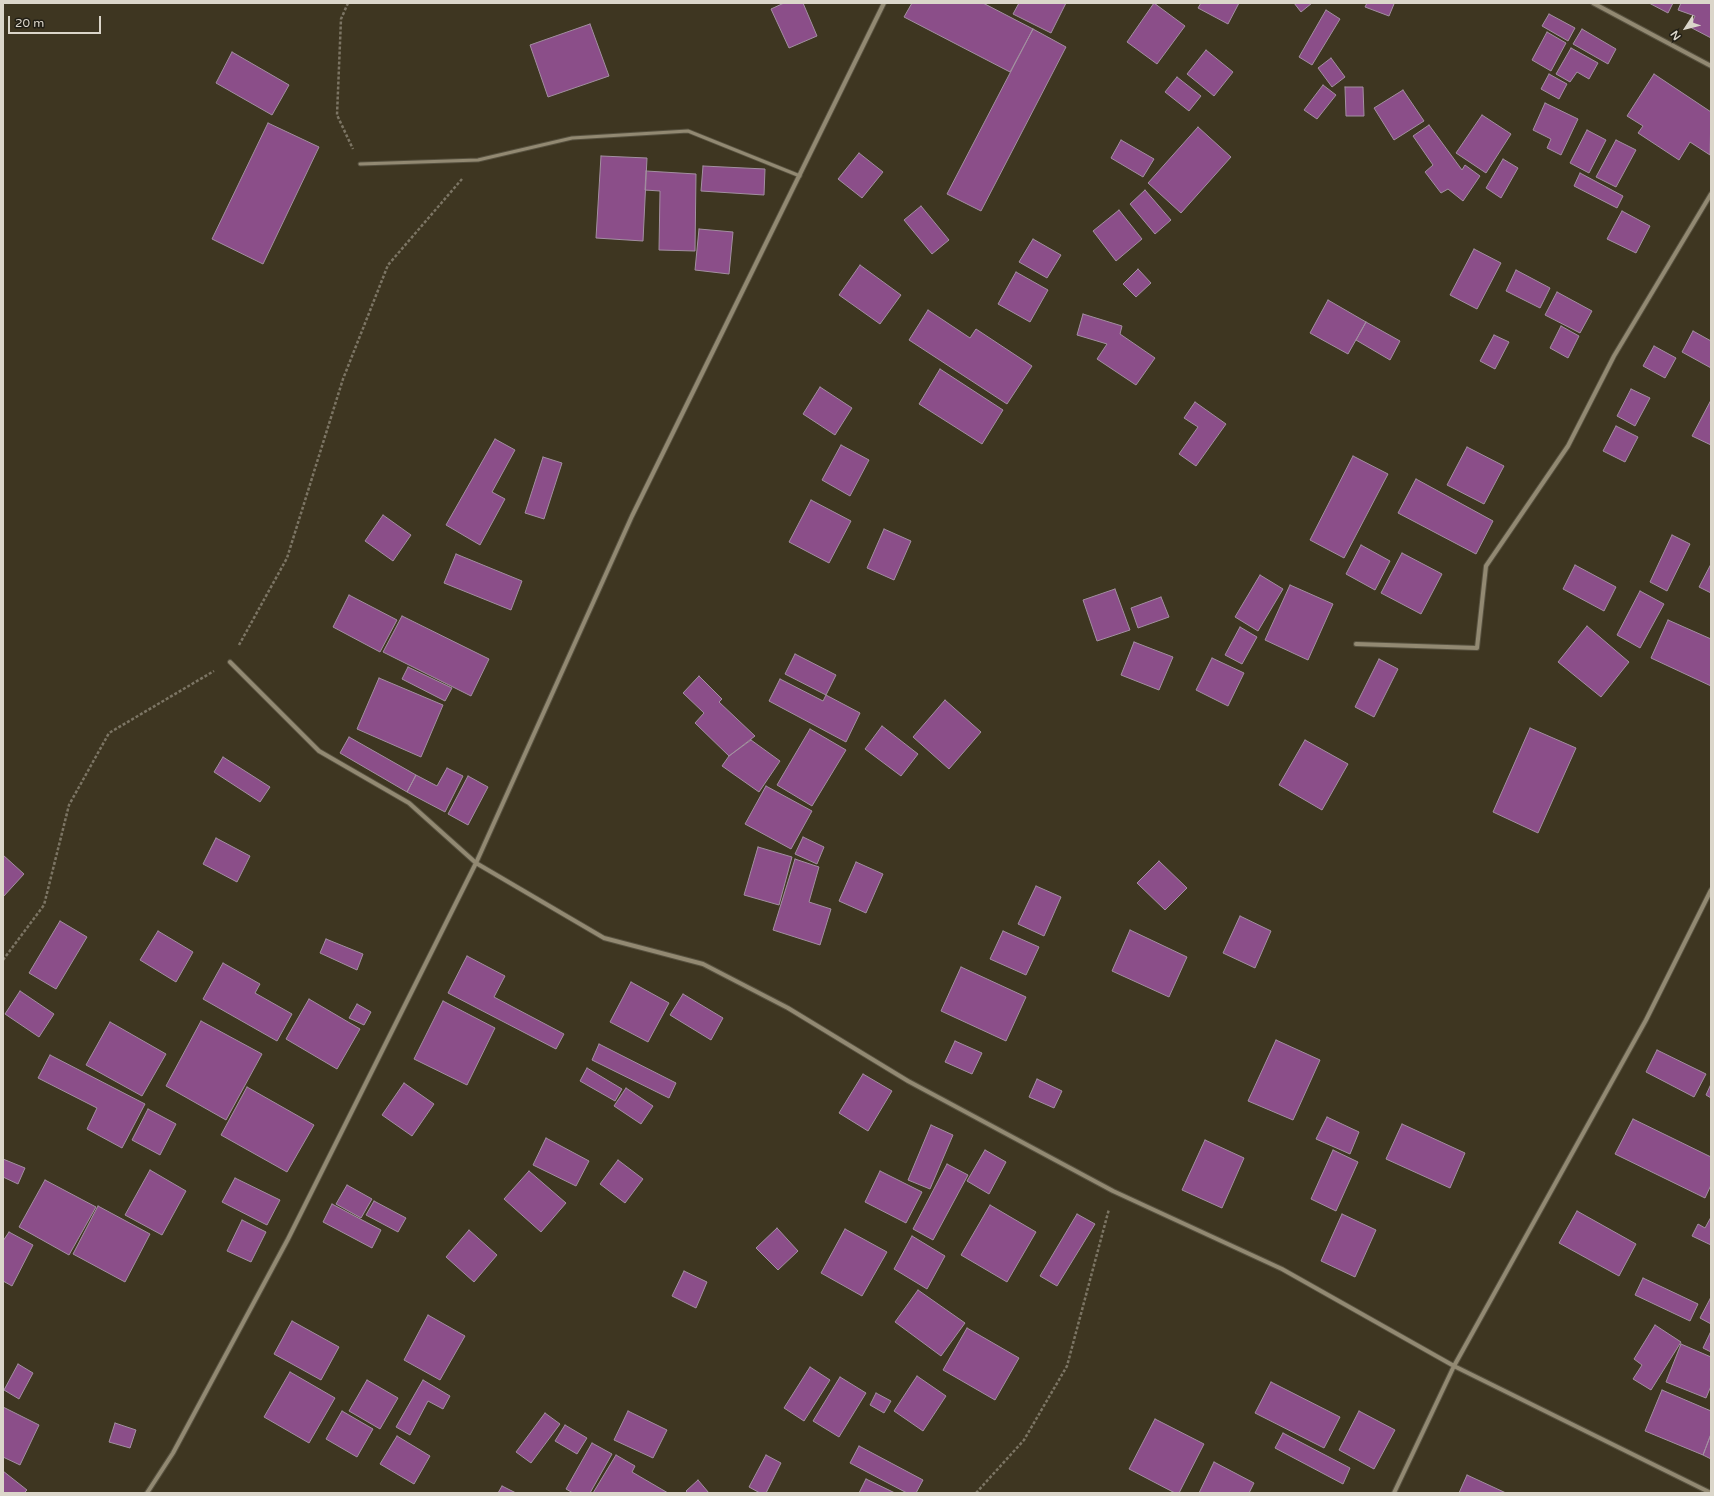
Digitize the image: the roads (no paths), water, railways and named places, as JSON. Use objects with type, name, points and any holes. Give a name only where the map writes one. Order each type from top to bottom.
[{"type":"street","points":[[147,1493],[173,1453],[288,1239],[476,863],[632,516],[884,3]]},
{"type":"street","points":[[1593,3],[1711,66]]},
{"type":"street","points":[[1356,644],[1477,648],[1486,566],[1568,446],[1614,356],[1711,194]]},
{"type":"street","points":[[230,662],[319,751],[409,803],[476,863],[604,938],[703,964],[717,971],[788,1008],[908,1081],[1114,1191],[1282,1269],[1454,1366],[1711,1493]]},
{"type":"street","points":[[1394,1493],[1454,1366],[1646,1020],[1711,890]]},
{"type":"lane","points":[[360,164],[478,160],[572,138],[688,131],[800,176]]}]
